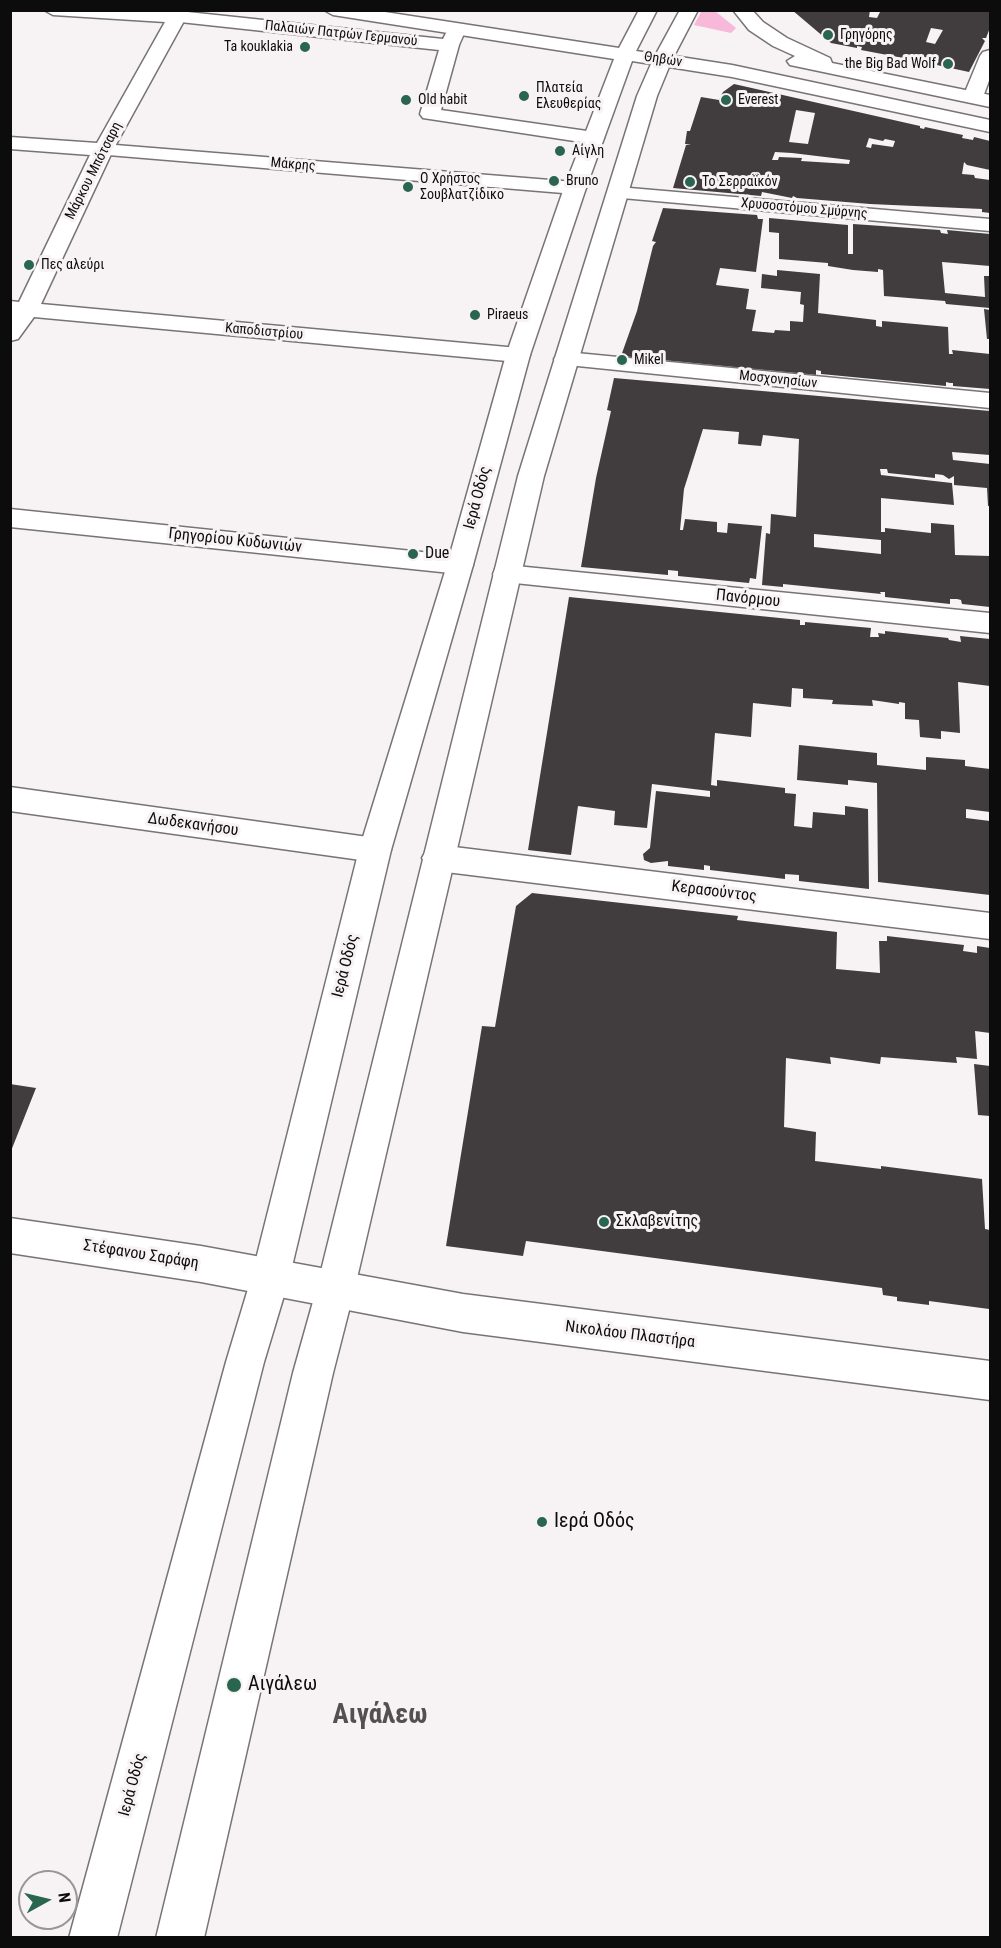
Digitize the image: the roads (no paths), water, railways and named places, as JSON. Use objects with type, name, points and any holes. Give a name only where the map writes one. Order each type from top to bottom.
[{"type":"street","name":"Παλαιών Πατρών Γερμανού","points":[[53,10],[179,14],[453,37]]},
{"type":"street","name":"Θηβών","points":[[333,10],[453,37],[625,54],[732,71],[990,126]]},
{"type":"street","name":"Ιερά Οδός","points":[[93,1938],[245,1362],[270,1279],[375,850],[460,565],[518,355],[575,188],[625,54],[626,32],[648,10]]},
{"type":"street","points":[[180,1938],[313,1372],[335,1291],[531,476],[647,96],[672,39],[689,10]]},
{"type":"street","points":[[742,10],[756,26],[804,55],[837,67],[888,80]]},
{"type":"street","name":"Μάρκου Μπότσαρη","points":[[10,334],[19,309],[103,150],[179,14]]},
{"type":"street","name":"Θηβών","points":[[626,32],[693,42]]},
{"type":"street","points":[[453,37],[430,114],[594,138]]},
{"type":"street","points":[[769,56],[982,99],[990,56]]},
{"type":"street","name":"Μάκρης","points":[[10,143],[575,188]]},
{"type":"street","name":"Χρυσοστόμου Σμύρνης","points":[[618,193],[990,225]]},
{"type":"street","name":"Καποδιστρίου","points":[[19,309],[518,355]]},
{"type":"street","name":"Μοσχονησίων","points":[[566,359],[990,401]]},
{"type":"street","name":"Γρηγορίου Κυδωνιών","points":[[10,518],[460,565]]},
{"type":"street","name":"Πανόρμου","points":[[506,574],[990,624]]},
{"type":"street","name":"Δωδεκανήσου","points":[[10,799],[375,850]]},
{"type":"street","name":"Κερασούντος","points":[[438,858],[990,926]]},
{"type":"street","name":"Στέφανου Σαράφη","points":[[10,1235],[201,1264],[270,1279]]},
{"type":"street","name":"Νικολάου Πλαστήρα","points":[[270,1279],[462,1313],[990,1381]]},
{"type":"place","name":"Γρηγόρης","points":[[828,35]]},
{"type":"place","name":"Ta kouklakia","points":[[305,47]]},
{"type":"place","name":"the Big Bad Wolf","points":[[948,64]]},
{"type":"place","name":"Πλατεία Ελευθερίας","points":[[524,96]]},
{"type":"place","name":"Old habit","points":[[406,100]]},
{"type":"place","name":"Everest","points":[[726,100]]},
{"type":"place","name":"Αίγλη","points":[[560,151]]},
{"type":"place","name":"Bruno","points":[[554,181]]},
{"type":"place","name":"Το Σερραϊκόν","points":[[690,182]]},
{"type":"place","name":"Ο Χρήστος Σουβλατζίδικο","points":[[408,187]]},
{"type":"place","name":"Πες αλεύρι","points":[[29,265]]},
{"type":"place","name":"Piraeus","points":[[475,315]]},
{"type":"place","name":"Mikel","points":[[622,360]]},
{"type":"place","name":"Due","points":[[413,554]]},
{"type":"place","name":"Σκλαβενίτης","points":[[604,1222]]},
{"type":"place","name":"Ιερά Οδός","points":[[542,1522]]},
{"type":"place","name":"Αιγάλεω","points":[[234,1685]]},
{"type":"district","name":"Αιγάλεω","points":[[380,1716]]}]
